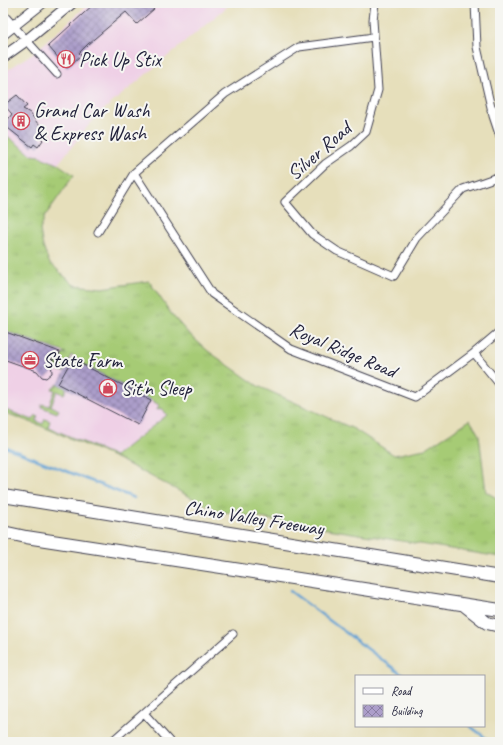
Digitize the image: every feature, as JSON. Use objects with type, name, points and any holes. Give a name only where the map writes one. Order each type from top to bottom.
[{"type":"highway","name":"Chino Valley Freeway","points":[[3,496],[303,546],[500,576]]},
{"type":"highway","points":[[3,532],[26,537],[500,610]]},
{"type":"highway","points":[[463,604],[486,623],[500,626]]},
{"type":"main road","points":[[3,34],[42,3]]},
{"type":"main road","points":[[3,57],[27,40],[72,3]]},
{"type":"street","name":"Silver Road","points":[[375,3],[373,20],[378,90],[366,132],[351,146],[325,164],[285,202],[312,234],[338,251],[394,276],[418,238],[463,188],[500,176]]},
{"type":"street","points":[[475,3],[477,47],[492,111],[500,137]]},
{"type":"street","points":[[3,14],[57,74]]},
{"type":"street","points":[[98,232],[134,173],[225,94],[299,47],[374,37]]},
{"type":"street","points":[[492,111],[500,109]]},
{"type":"street","name":"Royal Ridge Road","points":[[134,173],[212,294],[291,349],[415,397],[474,353],[500,331]]},
{"type":"street","points":[[474,353],[500,385]]},
{"type":"street","points":[[111,742],[233,634]]},
{"type":"street","points":[[144,713],[170,742]]},
{"type":"shaded area","points":[[90,3],[224,3],[227,7],[96,116],[58,164],[41,156],[32,155],[3,133],[3,73],[36,51]]},
{"type":"shaded area","points":[[3,330],[73,355],[177,413],[118,459],[41,426],[3,412]]},
{"type":"green space","points":[[3,133],[32,155],[41,156],[58,164],[74,175],[45,216],[40,230],[43,247],[49,262],[74,285],[102,288],[149,281],[172,315],[188,333],[208,351],[258,386],[354,429],[394,455],[425,449],[470,420],[479,435],[486,492],[500,500],[500,557],[217,511],[118,459],[41,426],[3,412],[3,409],[33,420],[36,415],[38,417],[36,421],[43,424],[45,419],[50,421],[48,427],[115,456],[167,415],[162,408],[157,410],[159,405],[151,400],[73,359],[74,357],[71,355],[64,372],[53,368],[55,362],[59,362],[63,353],[66,353],[3,330]]},
{"type":"green space","points":[[58,384],[66,388],[66,390],[64,394],[57,391],[51,406],[59,410],[57,413],[42,407],[42,404],[49,406],[55,390],[52,389]]},
{"type":"building","points":[[95,3],[148,3],[154,9],[137,24],[126,12],[88,44],[79,53],[81,55],[67,68],[48,46]]},
{"type":"building","name":"Grand Car Wash & Express Wash","points":[[17,95],[27,106],[23,109],[30,113],[38,124],[45,126],[45,131],[39,136],[43,140],[38,147],[34,144],[32,147],[4,125],[12,114],[4,105]]},
{"type":"building","points":[[3,331],[60,352],[57,361],[51,359],[52,373],[46,378],[42,377],[37,371],[3,359]]},
{"type":"building","points":[[72,359],[151,400],[138,425],[58,384]]},
{"type":"waterway","points":[[3,446],[134,498]]},
{"type":"waterway","points":[[290,591],[403,675]]},
{"type":"waterway","points":[[471,727],[491,742]]},
{"type":"place","name":"Pick Up Stix","points":[[66,59]]},
{"type":"place","name":"Grand Car Wash & Express Wash","points":[[21,121]]},
{"type":"place","name":"State Farm","points":[[30,360]]},
{"type":"place","name":"Sit'n Sleep","points":[[108,388]]}]
